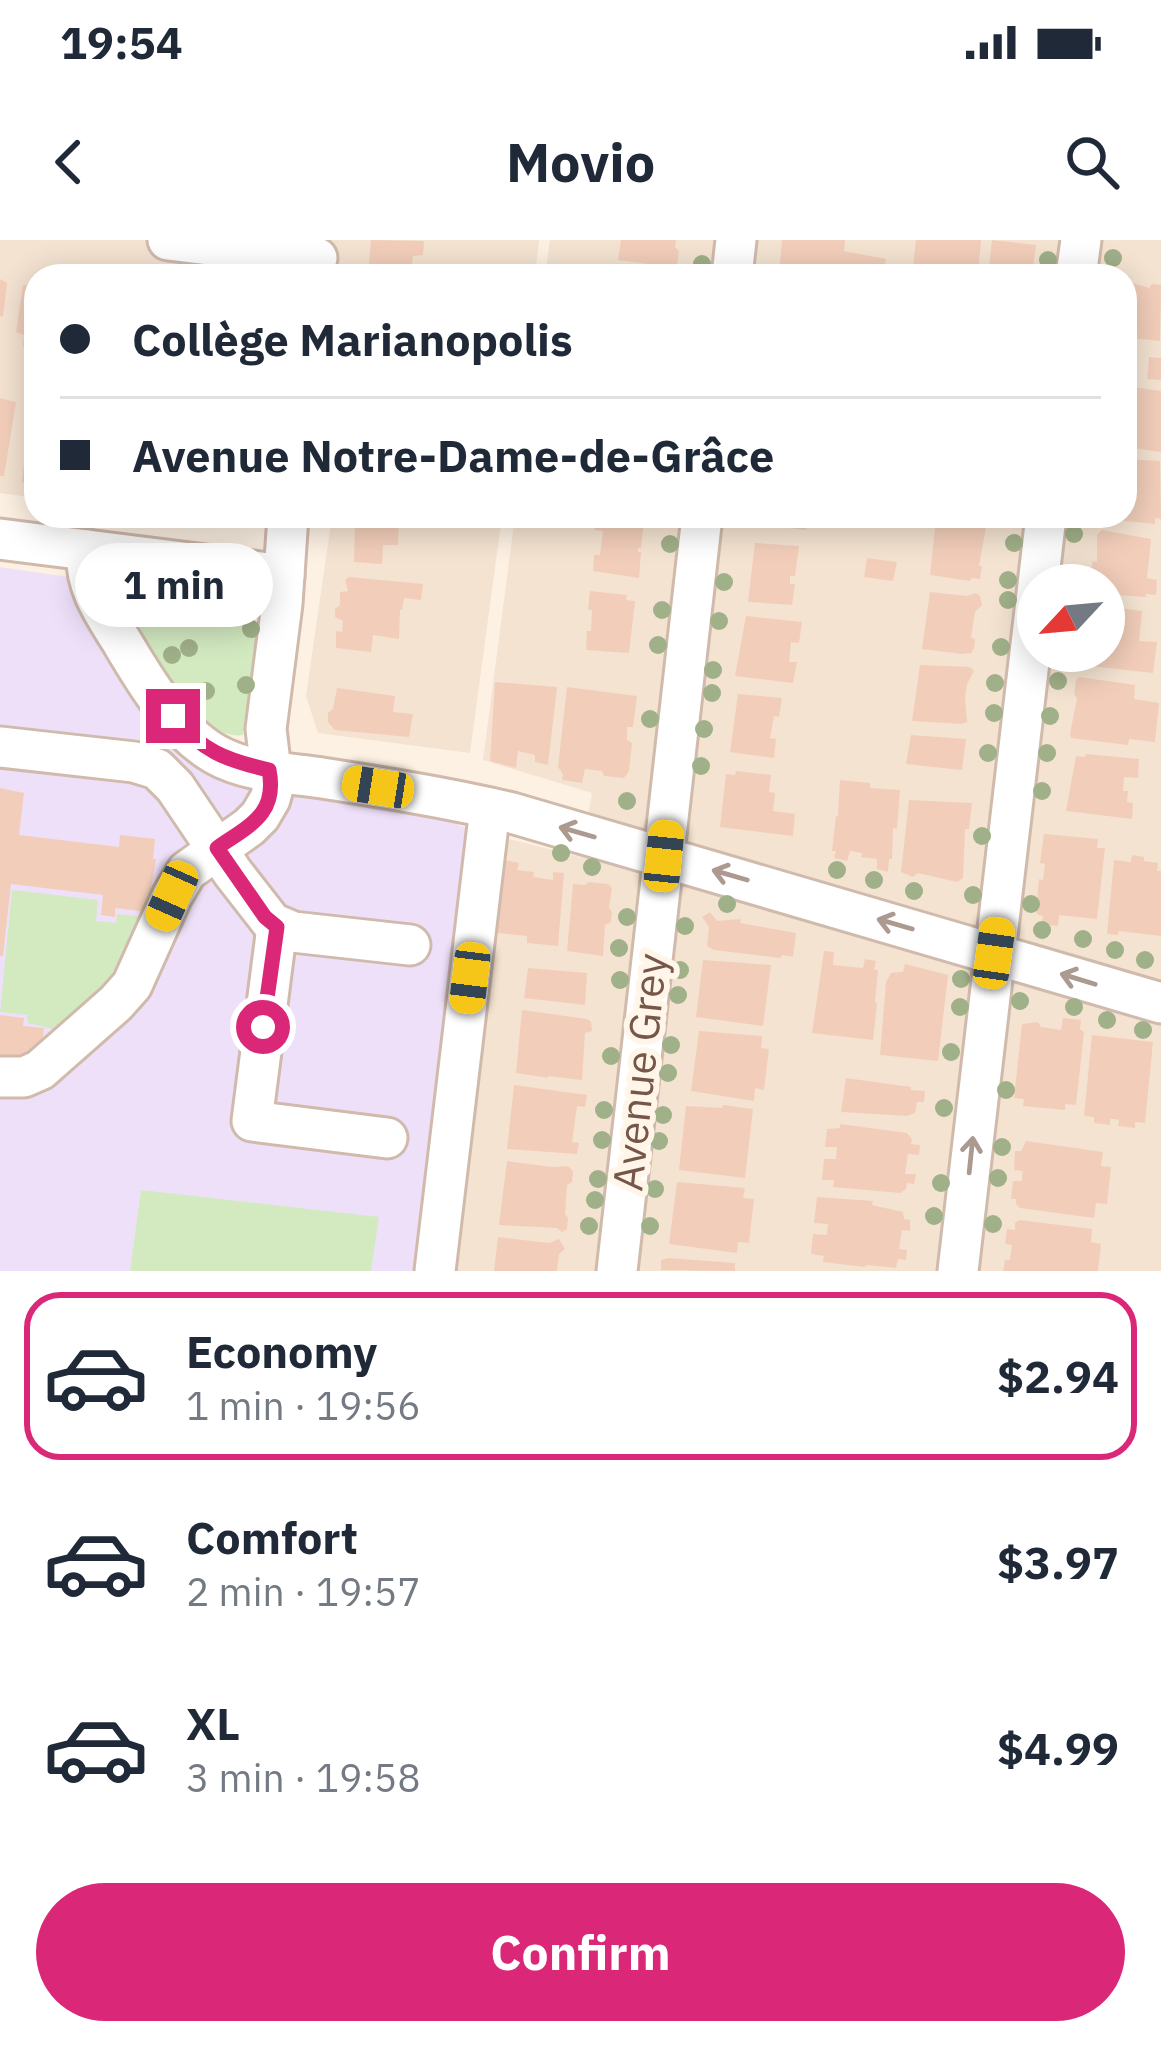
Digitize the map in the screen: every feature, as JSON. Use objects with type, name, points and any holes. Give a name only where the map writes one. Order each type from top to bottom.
[{"type":"street","points":[[167,240],[317,258]]},
{"type":"street","points":[[0,1077],[24,1077],[40,1070],[124,996],[180,880],[194,864],[260,816],[272,792],[266,729],[287,528]]},
{"type":"street","name":"Avenue Grey","points":[[617,1271],[701,528]]},
{"type":"street","points":[[958,1271],[1045,528]]},
{"type":"street","points":[[0,539],[284,575]]},
{"type":"street","points":[[87,550],[87,577],[131,657],[181,725],[220,757],[269,770],[490,808],[1161,1004]]},
{"type":"street","points":[[0,747],[134,762],[157,769],[277,927],[410,945]]},
{"type":"street","points":[[435,1271],[490,808]]},
{"type":"street","points":[[277,927],[252,1120],[387,1138]]},
{"type":"shaded area","points":[[0,240],[539,240],[536,264],[24,264],[24,496],[0,493]]},
{"type":"shaded area","points":[[550,240],[1161,240],[1161,1271],[457,1271],[505,838],[581,857],[592,793],[483,760],[513,528],[1137,528],[1137,264],[547,264]]},
{"type":"shaded area","points":[[330,528],[500,528],[470,753],[318,733],[306,696]]},
{"type":"shaded area","points":[[0,567],[68,577],[100,635],[258,788],[454,821],[505,838],[457,1271],[0,1271]]},
{"type":"green space","points":[[116,583],[228,596],[248,612],[257,650],[243,735],[213,727],[185,698],[129,614]]},
{"type":"green space","points":[[12,890],[98,900],[96,921],[116,923],[117,914],[147,917],[115,982],[62,1031],[28,1023],[27,1015],[0,1012]]},
{"type":"green space","points":[[141,1190],[379,1217],[371,1271],[130,1271]]},
{"type":"building","points":[[371,240],[424,241],[423,255],[413,256],[412,264],[369,264]]},
{"type":"building","points":[[621,240],[676,240],[679,251],[677,264],[618,260]]},
{"type":"building","points":[[782,240],[845,240],[844,251],[886,259],[885,264],[780,264]]},
{"type":"building","points":[[916,240],[981,240],[979,264],[913,264]]},
{"type":"building","points":[[992,240],[1036,245],[1034,264],[989,264]]},
{"type":"building","points":[[0,279],[7,283],[3,317],[0,316]]},
{"type":"building","points":[[1137,284],[1161,285],[1160,341],[1137,339]]},
{"type":"building","points":[[24,286],[24,335],[16,332]]},
{"type":"building","points":[[1149,357],[1161,358],[1161,380],[1147,379]]},
{"type":"building","points":[[1137,388],[1161,391],[1161,452],[1137,449]]},
{"type":"building","points":[[0,398],[16,402],[4,476],[0,476]]},
{"type":"building","points":[[1137,460],[1160,461],[1161,519],[1155,518],[1155,524],[1137,522]]},
{"type":"building","points":[[355,528],[399,528],[398,545],[383,545],[382,564],[354,562]]},
{"type":"building","points":[[643,528],[639,578],[593,571],[603,531],[595,530]]},
{"type":"building","points":[[935,528],[986,528],[980,579],[930,575]]},
{"type":"building","points":[[1102,530],[1151,539],[1147,578],[1157,580],[1156,595],[1125,596],[1125,564],[1092,564],[1097,562],[1097,535]]},
{"type":"building","points":[[755,543],[799,546],[795,576],[790,576],[790,584],[795,584],[792,605],[748,602]]},
{"type":"building","points":[[867,558],[897,562],[893,581],[864,577]]},
{"type":"building","points":[[345,580],[423,584],[421,600],[404,598],[399,639],[373,635],[371,652],[336,648],[336,631],[342,632],[343,621],[335,617],[335,609],[340,605],[340,592],[348,591]]},
{"type":"building","points":[[590,591],[627,595],[626,600],[635,601],[629,653],[586,650],[587,631],[591,631]]},
{"type":"building","points":[[930,592],[980,596],[971,653],[922,649]]},
{"type":"building","points":[[1125,609],[1142,611],[1139,641],[1157,642],[1153,673],[1125,670]]},
{"type":"building","points":[[746,616],[802,622],[799,643],[791,642],[789,662],[797,662],[793,683],[735,676]]},
{"type":"building","points":[[920,665],[974,671],[965,698],[967,722],[912,721]]},
{"type":"building","points":[[1079,677],[1135,685],[1134,699],[1159,703],[1155,742],[1129,739],[1128,745],[1071,738]]},
{"type":"building","points":[[495,682],[557,687],[548,765],[518,751],[516,768],[490,761]]},
{"type":"building","points":[[567,687],[637,696],[633,727],[627,727],[627,740],[632,743],[624,778],[585,769],[582,783],[562,780],[558,767]]},
{"type":"building","points":[[337,688],[395,696],[393,712],[413,714],[409,737],[335,730],[328,713]]},
{"type":"building","points":[[738,694],[782,698],[770,738],[776,739],[774,758],[730,752]]},
{"type":"building","points":[[911,735],[966,739],[962,770],[906,764]]},
{"type":"building","points":[[1076,756],[1139,759],[1138,778],[1124,777],[1123,791],[1128,791],[1127,802],[1133,803],[1132,819],[1066,811]]},
{"type":"building","points":[[726,774],[771,775],[773,811],[795,814],[793,836],[720,827]]},
{"type":"building","points":[[840,780],[900,790],[888,872],[877,869],[877,859],[861,857],[862,853],[850,851],[847,861],[834,858]]},
{"type":"building","points":[[0,788],[24,793],[19,835],[119,847],[120,835],[155,839],[147,912],[115,908],[115,917],[101,915],[103,895],[11,884],[0,956]]},
{"type":"building","points":[[909,800],[972,803],[969,829],[965,829],[963,878],[957,882],[901,872]]},
{"type":"building","points":[[1044,834],[1098,839],[1097,848],[1105,848],[1097,919],[1059,915],[1058,926],[1042,924],[1043,916],[1036,911],[1045,864],[1040,863]]},
{"type":"building","points":[[1132,855],[1158,863],[1157,871],[1161,871],[1161,936],[1107,934],[1114,860],[1131,862]]},
{"type":"building","points":[[504,860],[519,863],[517,870],[534,872],[533,877],[553,880],[553,872],[564,873],[558,946],[497,933]]},
{"type":"building","points":[[573,884],[612,888],[603,956],[567,951]]},
{"type":"building","points":[[710,912],[717,921],[741,919],[740,923],[796,933],[793,957],[714,950],[707,946],[709,927],[702,917]]},
{"type":"building","points":[[824,951],[834,952],[833,965],[863,968],[865,959],[876,961],[873,1040],[812,1033]]},
{"type":"building","points":[[703,960],[771,965],[763,1026],[696,1017]]},
{"type":"building","points":[[905,964],[948,975],[938,1061],[880,1055],[886,982],[891,973],[903,972]]},
{"type":"building","points":[[528,968],[587,973],[585,1005],[524,998]]},
{"type":"building","points":[[522,1010],[591,1022],[592,1031],[585,1033],[582,1080],[516,1073]]},
{"type":"building","points":[[0,1015],[24,1018],[23,1026],[44,1028],[40,1061],[0,1064]]},
{"type":"building","points":[[1063,1018],[1081,1020],[1084,1032],[1076,1105],[1065,1104],[1065,1110],[1023,1106],[1024,1099],[1014,1098],[1022,1024],[1038,1022],[1041,1027],[1061,1030]]},
{"type":"building","points":[[699,1031],[762,1036],[761,1048],[769,1049],[764,1090],[755,1088],[754,1101],[691,1091]]},
{"type":"building","points":[[1092,1035],[1153,1042],[1145,1123],[1135,1122],[1135,1128],[1118,1126],[1119,1120],[1114,1119],[1110,1125],[1094,1123],[1094,1117],[1084,1116]]},
{"type":"building","points":[[846,1078],[925,1091],[924,1102],[917,1102],[915,1113],[907,1116],[841,1112]]},
{"type":"building","points":[[514,1085],[587,1095],[585,1107],[577,1106],[572,1142],[579,1143],[577,1154],[507,1149]]},
{"type":"building","points":[[686,1106],[753,1109],[745,1178],[679,1170]]},
{"type":"building","points":[[840,1124],[907,1133],[911,1144],[920,1145],[919,1155],[908,1154],[905,1174],[916,1174],[914,1184],[907,1183],[900,1193],[833,1187],[834,1180],[822,1180],[824,1159],[836,1159],[837,1147],[825,1147],[827,1129],[840,1128]]},
{"type":"building","points":[[1026,1141],[1103,1152],[1101,1166],[1111,1167],[1107,1204],[1096,1203],[1094,1218],[1020,1208],[1011,1199],[1013,1181],[1022,1181],[1023,1171],[1014,1170],[1015,1151],[1021,1151]]},
{"type":"building","points":[[507,1161],[568,1166],[573,1171],[567,1185],[567,1229],[499,1225]]},
{"type":"building","points":[[677,1182],[745,1188],[743,1198],[754,1199],[749,1243],[738,1242],[737,1253],[669,1244]]},
{"type":"building","points":[[817,1197],[873,1201],[872,1205],[903,1212],[904,1219],[910,1220],[910,1231],[902,1230],[899,1249],[907,1250],[906,1260],[898,1259],[896,1268],[865,1267],[823,1262],[824,1256],[811,1254],[813,1234],[827,1235],[828,1224],[814,1223]]},
{"type":"building","points":[[1019,1220],[1092,1229],[1091,1242],[1101,1244],[1098,1271],[1003,1271],[1012,1245],[1005,1244],[1007,1229],[1015,1230]]},
{"type":"building","points":[[498,1237],[549,1243],[559,1239],[565,1249],[559,1254],[557,1271],[494,1271]]},
{"type":"building","points":[[661,1260],[735,1263],[735,1271],[661,1270]]},
{"type":"route","points":[[173,716],[213,753],[269,770],[273,788],[260,816],[217,848],[277,927],[263,1027]]}]
